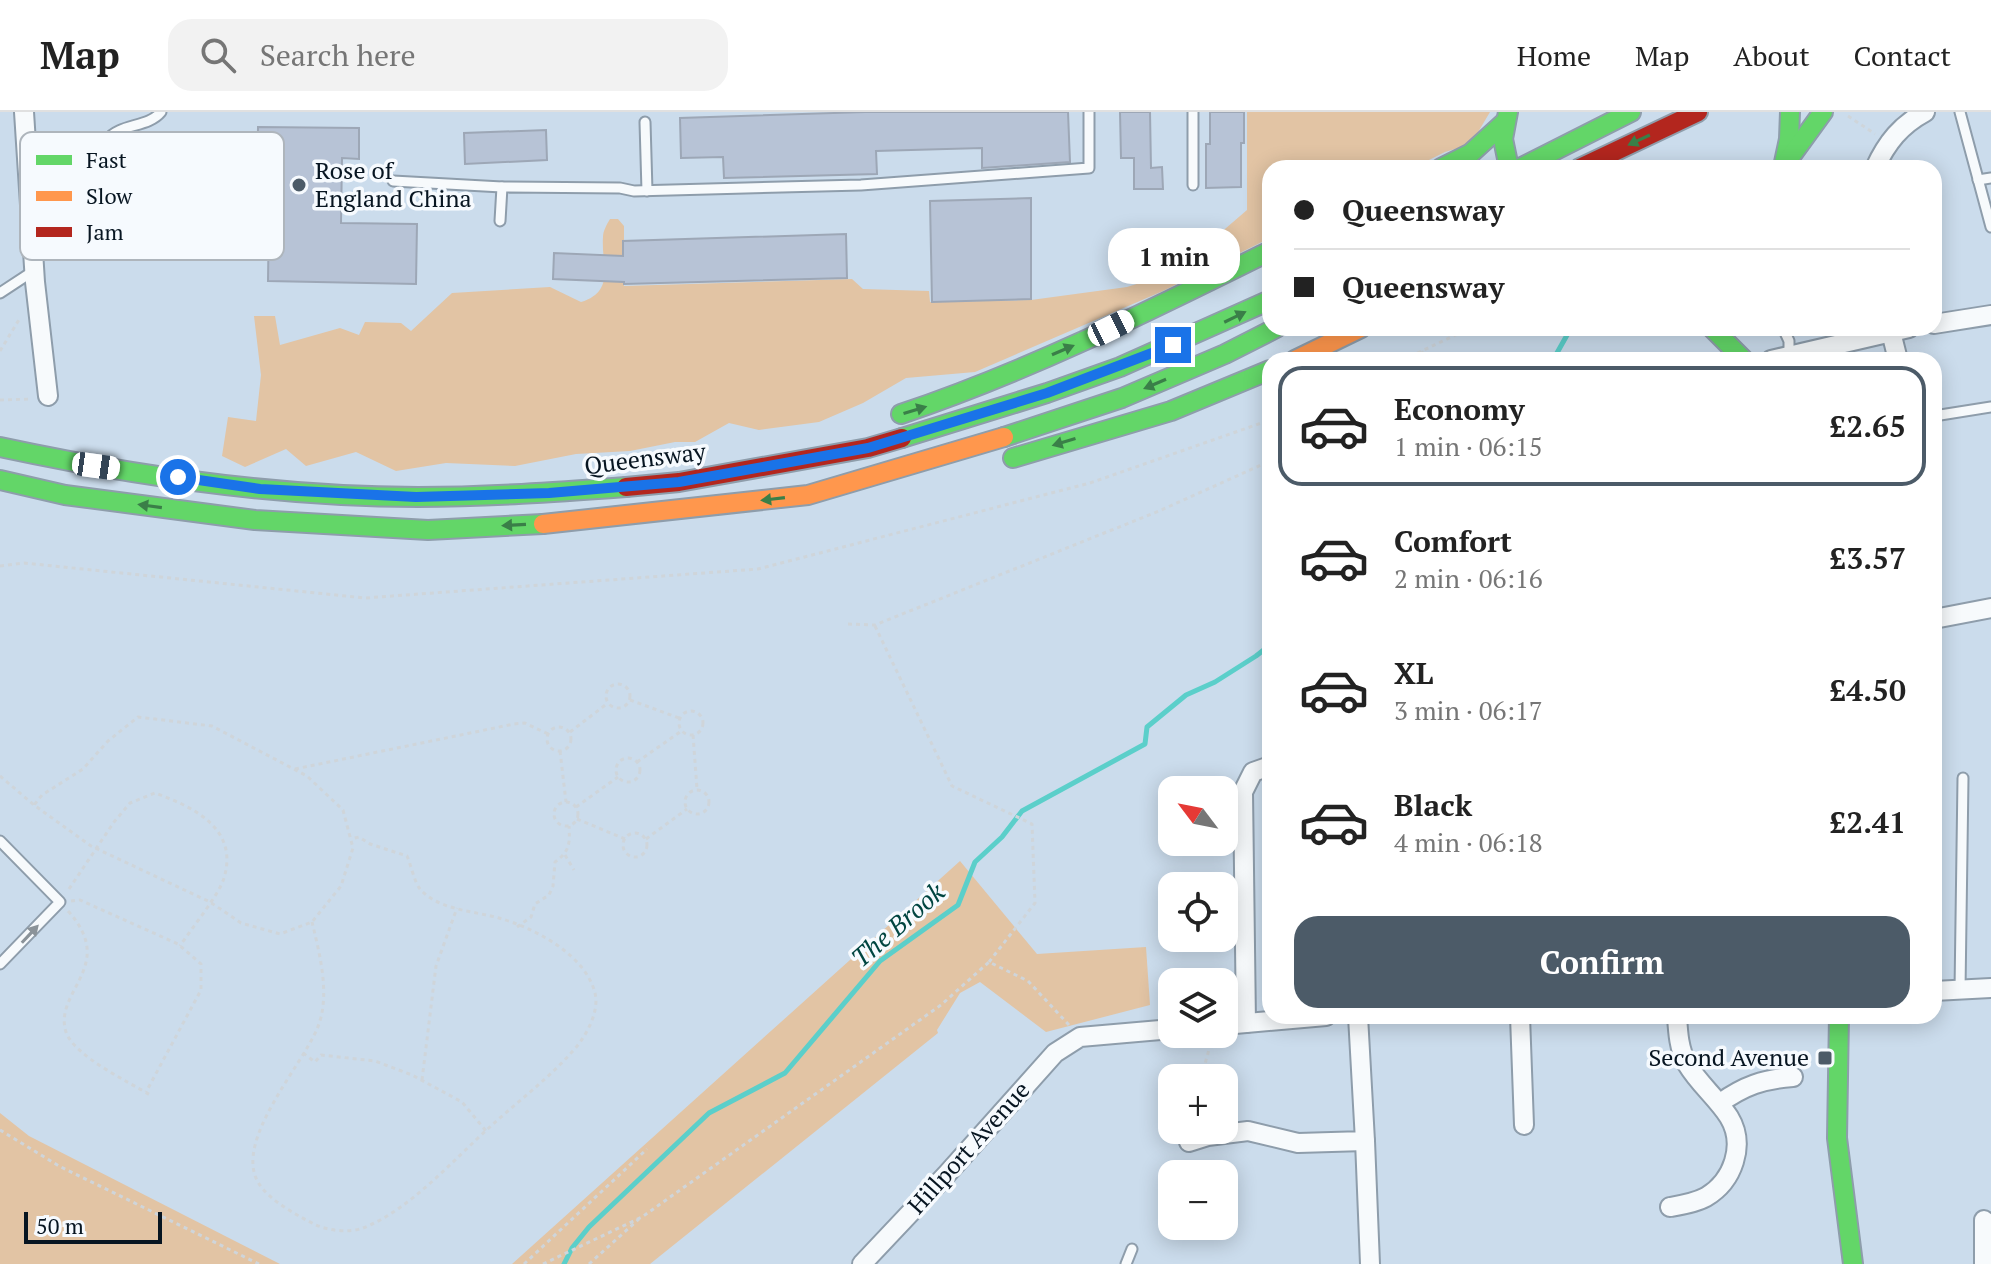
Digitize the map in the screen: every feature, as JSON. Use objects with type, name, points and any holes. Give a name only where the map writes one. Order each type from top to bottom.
[{"type":"main road","points":[[1520,160],[1631,112]]},
{"type":"main road","points":[[1597,160],[1698,112]]},
{"type":"main road","points":[[1785,160],[1790,112]]},
{"type":"main road","points":[[1789,160],[1823,112]]},
{"type":"main road","points":[[1507,117],[1511,160]]},
{"type":"main road","points":[[1457,160],[1471,153],[1507,117]]},
{"type":"main road","points":[[885,419],[929,406],[1086,340],[1262,255]]},
{"type":"main road","name":"Queensway","points":[[0,447],[69,462],[260,489],[416,497],[549,493],[679,482],[868,448],[1032,398],[1120,367],[1262,304]]},
{"type":"main road","points":[[808,495],[977,446],[1122,398],[1262,335]]},
{"type":"main road","points":[[1312,352],[1344,336]]},
{"type":"main road","points":[[1720,336],[1738,352]]},
{"type":"main road","points":[[0,480],[65,495],[255,520],[428,530],[578,522],[808,495],[991,462],[1171,411],[1262,373]]},
{"type":"main road","points":[[679,482],[826,437]]},
{"type":"main road","points":[[1839,1024],[1837,1138],[1853,1264]]},
{"type":"street","points":[[24,112],[25,132]]},
{"type":"street","points":[[1879,160],[1904,123],[1925,112]]},
{"type":"street","points":[[34,260],[48,396]]},
{"type":"street","points":[[1942,323],[1991,315]]},
{"type":"street","points":[[1798,352],[1867,336]]},
{"type":"street","points":[[1942,617],[1991,608]]},
{"type":"street","points":[[1246,1023],[1243,792],[1253,772],[1262,769]]},
{"type":"street","points":[[1942,991],[1991,988]]},
{"type":"street","points":[[1238,1024],[1262,1022]]},
{"type":"street","points":[[1358,1024],[1370,1264]]},
{"type":"street","points":[[1520,1024],[1524,1125]]},
{"type":"street","points":[[1670,1207],[1704,1198],[1719,1188],[1730,1173],[1737,1154],[1738,1137],[1720,1103],[1687,1063],[1679,1044],[1678,1024]]},
{"type":"street","points":[[1080,1037],[1158,1030]]},
{"type":"street","name":"Hillport Avenue","points":[[862,1264],[1055,1053],[1080,1037]]},
{"type":"street","points":[[1720,1103],[1749,1085],[1768,1079],[1793,1077]]},
{"type":"street","points":[[1238,1132],[1248,1131],[1298,1143],[1365,1141]]},
{"type":"street","points":[[1984,1220],[1984,1264]]},
{"type":"lane","points":[[121,132],[152,121],[161,112]]},
{"type":"lane","points":[[393,181],[647,191],[861,185],[1089,168],[1089,112]]},
{"type":"lane","points":[[1193,112],[1193,185]]},
{"type":"lane","points":[[1960,112],[1991,227]]},
{"type":"lane","points":[[645,122],[647,191]]},
{"type":"lane","points":[[1978,180],[1991,178]]},
{"type":"lane","points":[[500,221],[502,187]]},
{"type":"lane","points":[[0,293],[35,270]]},
{"type":"lane","points":[[1942,415],[1991,407]]},
{"type":"lane","points":[[1960,990],[1963,778]]},
{"type":"lane","points":[[0,842],[60,902],[0,964]]},
{"type":"lane","points":[[1126,1264],[1132,1249]]},
{"type":"path","points":[[1842,112],[1888,143]]},
{"type":"path","points":[[1420,352],[1453,336]]},
{"type":"path","points":[[1423,352],[1426,349]]},
{"type":"path","points":[[0,400],[48,396]]},
{"type":"path","points":[[0,566],[24,563],[365,598],[758,569],[1090,483],[1262,423]]},
{"type":"path","points":[[848,624],[875,625],[1159,511],[1262,465]]},
{"type":"path","points":[[589,1264],[642,1217],[941,1005],[989,962],[1035,903],[1032,824],[952,786],[875,625]]},
{"type":"path","points":[[616,683],[628,688],[630,700],[626,705],[619,708],[608,703],[607,691],[616,683]]},
{"type":"path","points":[[630,700],[680,718]]},
{"type":"path","points":[[570,732],[608,703]]},
{"type":"path","points":[[680,718],[690,711],[701,715],[703,727],[693,735]]},
{"type":"path","points":[[0,776],[34,805],[96,848],[210,902],[241,923],[280,934],[312,922],[341,886],[353,848],[343,810],[307,776],[212,726],[138,717],[108,741],[83,769],[42,795],[34,805]]},
{"type":"path","points":[[680,718],[681,730]]},
{"type":"path","points":[[295,769],[514,724],[525,723],[548,734]]},
{"type":"path","points":[[548,734],[558,726],[570,732]]},
{"type":"path","points":[[681,730],[693,735]]},
{"type":"path","points":[[637,762],[681,730]]},
{"type":"path","points":[[548,734],[549,746],[560,751],[571,743],[570,732]]},
{"type":"path","points":[[693,735],[697,789]]},
{"type":"path","points":[[560,751],[566,802]]},
{"type":"path","points":[[630,757],[637,762],[640,772],[634,780],[625,782],[618,777],[616,767],[620,760],[630,757]]},
{"type":"path","points":[[576,807],[618,777]]},
{"type":"path","points":[[687,809],[686,797],[697,789]]},
{"type":"path","points":[[687,809],[700,814],[709,806],[708,796],[697,789]]},
{"type":"path","points":[[60,902],[130,803],[155,793],[183,803],[210,821],[226,844],[224,879],[180,946]]},
{"type":"path","points":[[566,802],[576,807]]},
{"type":"path","points":[[566,802],[557,806],[554,816],[559,824],[569,826]]},
{"type":"path","points":[[576,807],[577,819]]},
{"type":"path","points":[[646,839],[687,809]]},
{"type":"path","points":[[569,826],[577,819]]},
{"type":"path","points":[[577,819],[625,839]]},
{"type":"path","points":[[517,927],[531,917],[535,904],[549,895],[555,862],[565,855],[570,846],[569,826]]},
{"type":"path","points":[[625,839],[634,833],[646,839]]},
{"type":"path","points":[[312,922],[324,1002],[317,1029],[258,1133],[252,1164],[258,1183],[271,1197],[318,1226],[337,1231],[360,1229],[398,1209],[572,1052],[594,1015],[596,994],[583,971],[557,944],[502,919],[437,902],[419,888],[407,856],[370,844],[359,837],[351,839]]},
{"type":"path","points":[[625,839],[624,851],[634,858],[646,851],[646,839]]},
{"type":"path","points":[[565,855],[574,870]]},
{"type":"path","points":[[80,900],[180,946],[201,964],[201,990],[148,1094],[78,1049],[66,1032],[66,1008],[86,970],[86,945],[79,923],[60,902],[80,900]]},
{"type":"path","points":[[422,1080],[436,966],[457,907]]},
{"type":"path","points":[[989,962],[1028,981],[1080,1037]]},
{"type":"path","points":[[303,1053],[315,1062],[321,1055],[375,1061],[422,1080],[462,1102],[486,1131]]},
{"type":"path","points":[[0,1130],[59,1166],[259,1264]]},
{"type":"path","points":[[524,1264],[647,1149]]},
{"type":"path","points":[[543,1264],[642,1217]]},
{"type":"shaded area","points":[[1247,112],[1490,112],[1471,144],[1429,160],[1262,160],[1262,242],[1163,291],[975,372],[906,378],[863,403],[819,422],[759,430],[729,423],[695,442],[675,442],[630,451],[576,454],[515,466],[446,463],[396,471],[356,452],[306,466],[286,449],[245,467],[222,456],[228,417],[256,421],[261,375],[254,316],[275,316],[280,345],[340,328],[359,335],[365,322],[401,323],[411,331],[452,293],[550,287],[581,302],[592,297],[603,284],[603,235],[610,219],[618,219],[624,226],[624,286],[852,279],[863,289],[929,291],[930,302],[1031,300],[1127,287],[1175,272],[1247,210]]},
{"type":"shaded area","points":[[960,861],[1037,954],[1146,947],[1150,1005],[1046,1032],[980,982],[960,993],[938,1033],[650,1264],[512,1264]]},
{"type":"shaded area","points":[[0,1113],[29,1136],[280,1264],[0,1264]]},
{"type":"building","points":[[865,112],[1068,112],[1070,162],[982,168],[982,148],[876,151],[877,174],[724,178],[723,157],[681,158],[680,118]]},
{"type":"building","points":[[1120,112],[1150,112],[1151,168],[1162,167],[1163,189],[1134,189],[1134,158],[1121,158]]},
{"type":"building","points":[[1210,112],[1244,112],[1241,187],[1206,188]]},
{"type":"building","name":"Rose of England China","points":[[258,127],[359,128],[359,159],[342,158],[341,223],[417,224],[416,284],[268,281],[268,260],[284,260],[284,132],[258,132]]},
{"type":"building","points":[[546,130],[547,160],[465,164],[464,133]]},
{"type":"building","points":[[1031,198],[1031,299],[932,302],[930,201]]},
{"type":"building","points":[[846,234],[847,278],[624,284],[553,279],[554,253],[623,256],[623,241]]},
{"type":"waterway","name":"The Brook","points":[[1558,352],[1566,336]]},
{"type":"waterway","name":"The Brook","points":[[564,1264],[589,1227],[709,1113],[785,1073],[880,961],[958,905],[975,862],[1002,837],[1022,811],[1145,744],[1147,727],[1186,695],[1215,682],[1262,651]]},
{"type":"traffic: fast","points":[[1507,160],[1503,139],[1508,112]]},
{"type":"traffic: fast","points":[[1536,160],[1631,112]]},
{"type":"traffic: fast","points":[[1784,160],[1790,112]]},
{"type":"traffic: fast","points":[[1788,160],[1823,112]]},
{"type":"traffic: fast","points":[[1457,160],[1471,153],[1505,122]]},
{"type":"traffic: fast","points":[[901,414],[1042,359],[1262,255]]},
{"type":"traffic: fast","points":[[902,438],[1120,367],[1262,304]]},
{"type":"traffic: fast","points":[[1004,437],[1122,398],[1262,335]]},
{"type":"traffic: fast","points":[[1720,336],[1736,352]]},
{"type":"traffic: fast","points":[[1013,458],[1171,411],[1262,373]]},
{"type":"traffic: fast","points":[[0,447],[155,476],[313,493],[444,497],[626,487]]},
{"type":"traffic: fast","points":[[0,480],[65,495],[255,520],[428,530],[543,524]]},
{"type":"traffic: fast","points":[[1839,1024],[1837,1138],[1853,1264]]},
{"type":"traffic: slow","points":[[1312,352],[1344,336]]},
{"type":"traffic: slow","points":[[543,524],[808,495],[1004,437]]},
{"type":"traffic: jam","points":[[1597,160],[1698,112]]},
{"type":"traffic: jam","points":[[626,487],[679,482],[868,448],[902,438]]},
{"type":"place","name":"Rose of England China","points":[[299,185]]},
{"type":"place","name":"Second Avenue","points":[[1825,1058]]},
{"type":"route","points":[[178,477],[260,489],[416,497],[549,493],[679,482],[868,448],[1047,393],[1173,345]]}]
